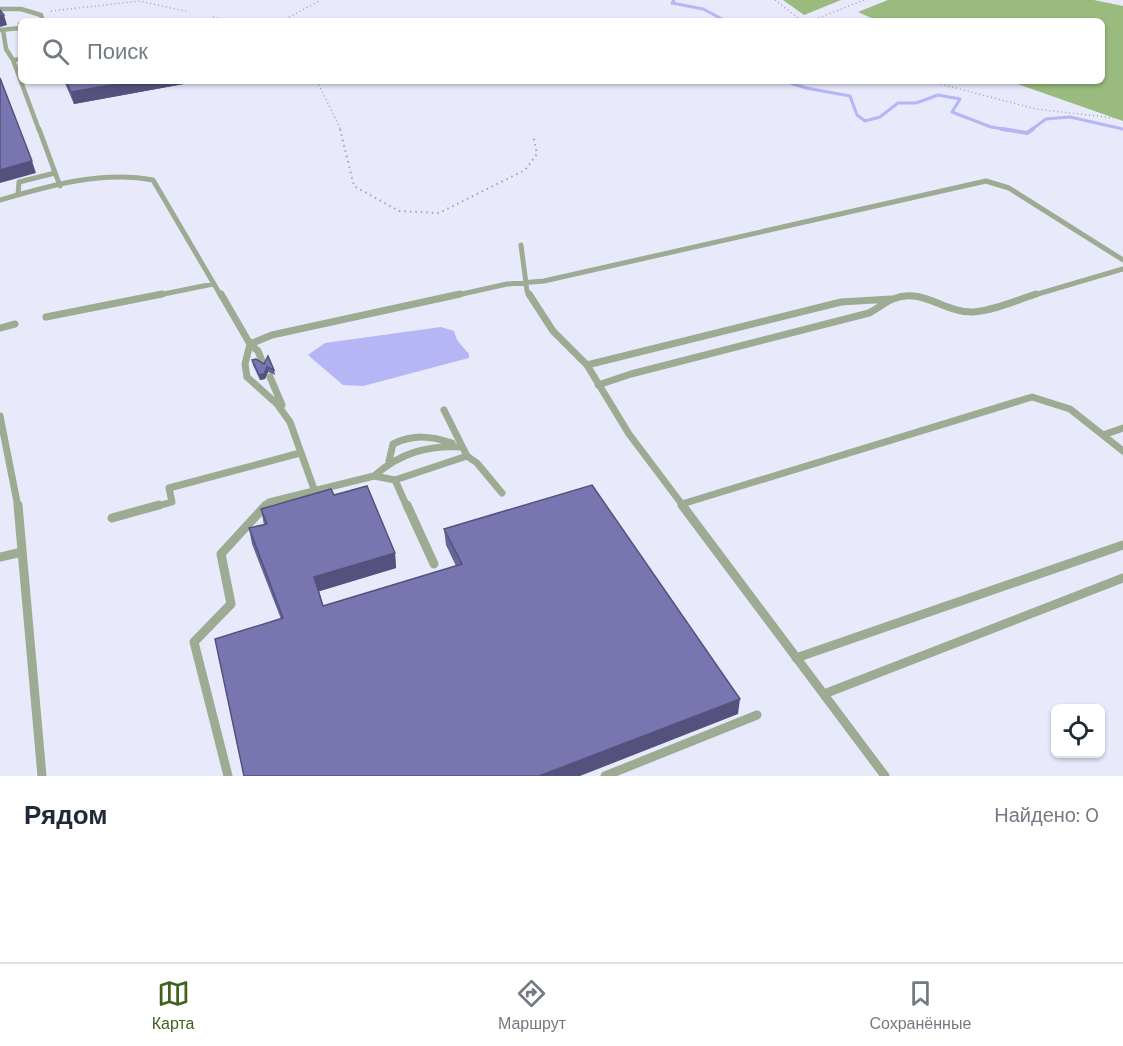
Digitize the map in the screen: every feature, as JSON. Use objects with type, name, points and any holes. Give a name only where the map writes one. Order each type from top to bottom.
[{"type":"lane","points":[[0,9],[11,7],[37,13],[42,18]]},
{"type":"lane","points":[[18,28],[2,30],[6,49],[18,73]]},
{"type":"lane","points":[[13,60],[18,59]]},
{"type":"lane","points":[[22,84],[60,186]]},
{"type":"lane","points":[[18,195],[19,182],[56,173]]},
{"type":"lane","points":[[0,200],[60,186],[140,176],[153,180],[175,214],[213,284],[250,344],[258,351],[262,363]]},
{"type":"lane","points":[[285,414],[276,402],[252,384],[245,372],[245,359],[250,344],[261,338],[300,328],[544,281],[986,181],[1009,189],[1123,260]]},
{"type":"lane","points":[[521,245],[526,291],[553,331],[587,365],[617,417],[885,776]]},
{"type":"lane","points":[[587,365],[841,302],[922,296],[951,309],[974,312],[1123,269]]},
{"type":"lane","points":[[46,317],[213,284]]},
{"type":"lane","points":[[598,385],[631,374],[841,321],[868,313],[893,299]]},
{"type":"lane","points":[[0,328],[15,324]]},
{"type":"lane","points":[[270,377],[314,489]]},
{"type":"lane","points":[[682,504],[1032,396],[1070,409],[1123,451]]},
{"type":"lane","points":[[444,410],[467,456],[477,464],[502,494]]},
{"type":"lane","points":[[0,416],[18,507],[42,776]]},
{"type":"lane","points":[[1103,435],[1123,428]]},
{"type":"lane","points":[[389,461],[393,444],[408,436],[423,435],[462,447]]},
{"type":"lane","points":[[374,476],[389,461],[409,451],[439,445],[462,447]]},
{"type":"lane","points":[[112,518],[172,502],[169,488],[300,453]]},
{"type":"lane","points":[[228,776],[194,642],[231,604],[220,554],[269,502],[314,489],[374,476],[395,480],[467,456]]},
{"type":"lane","points":[[395,480],[434,564]]},
{"type":"lane","points":[[796,658],[1123,545]]},
{"type":"lane","points":[[0,557],[22,552]]},
{"type":"lane","points":[[824,694],[1123,578]]},
{"type":"lane","points":[[605,776],[757,715]]},
{"type":"path","points":[[288,18],[321,0]]},
{"type":"path","points":[[775,0],[798,18]]},
{"type":"path","points":[[819,18],[864,0]]},
{"type":"path","points":[[37,13],[140,1],[198,14]]},
{"type":"path","points":[[209,16],[218,18]]},
{"type":"path","points":[[319,84],[332,104],[346,141],[354,186],[399,211],[439,213],[525,170],[537,154],[533,135]]},
{"type":"path","points":[[940,84],[1036,109],[1123,119]]},
{"type":"green space","points":[[783,0],[841,0],[804,15]]},
{"type":"green space","points":[[888,0],[1094,0],[1123,6],[1123,121],[1018,84],[1105,84],[1105,18],[871,18],[858,12]]},
{"type":"water","points":[[441,327],[454,331],[457,340],[469,354],[469,358],[363,386],[343,385],[308,355],[325,343]]},
{"type":"building","points":[[0,78],[32,161],[0,170]]},
{"type":"building","points":[[67,84],[118,84],[71,92]]},
{"type":"building","points":[[268,356],[274,370],[267,367],[264,374],[259,375],[252,360],[256,359],[264,364]]},
{"type":"building","points":[[592,485],[740,699],[539,776],[244,776],[215,639],[283,618],[249,528],[267,524],[261,509],[331,489],[334,495],[367,486],[395,553],[314,577],[323,606],[462,564],[444,529]]},
{"type":"waterway","points":[[674,0],[672,3],[703,9],[720,18]]},
{"type":"waterway","points":[[793,84],[850,96],[857,115],[865,121],[880,117],[898,103],[916,103],[938,95],[960,99],[952,112],[991,127],[1011,130]]},
{"type":"waterway","points":[[1031,130],[1046,119],[1070,117],[1123,129]]},
{"type":"waterway","points":[[1002,129],[1027,133],[1033,129]]}]
